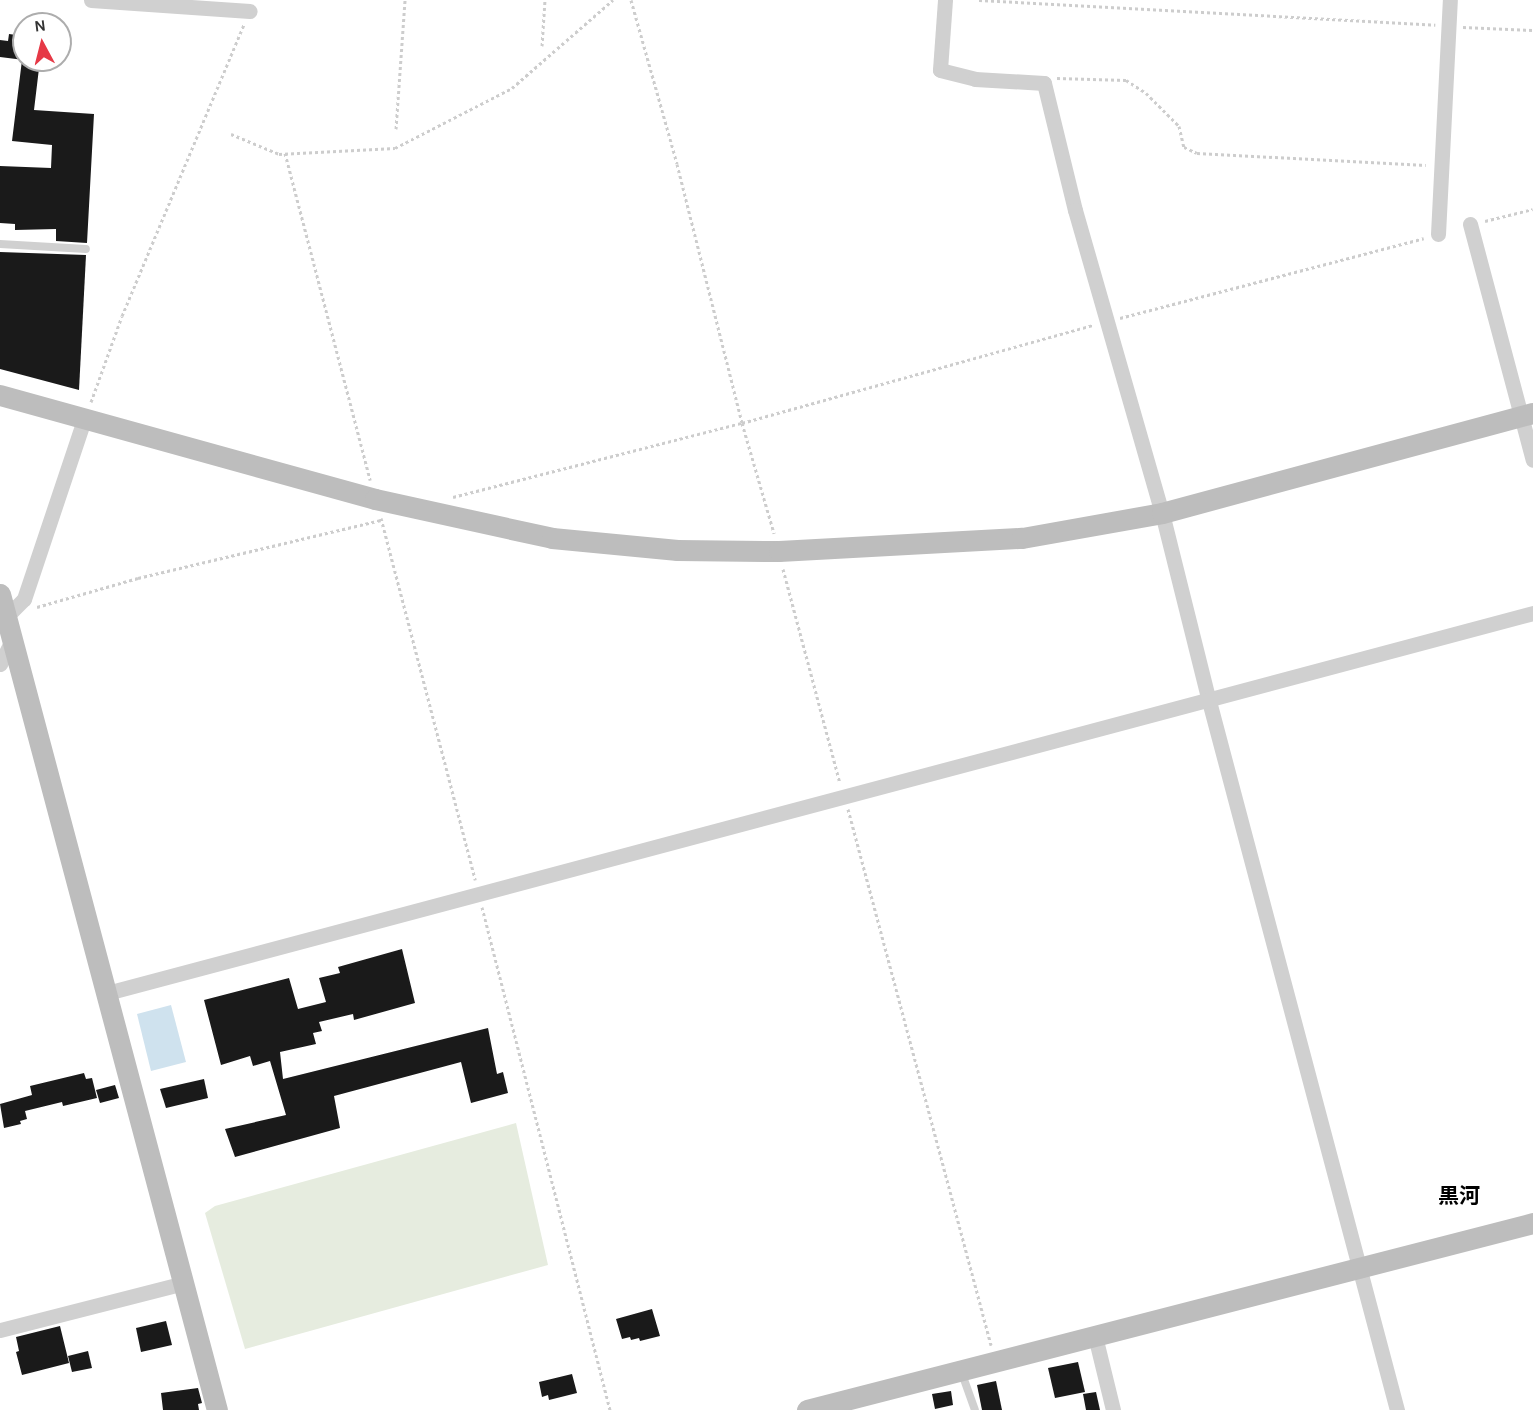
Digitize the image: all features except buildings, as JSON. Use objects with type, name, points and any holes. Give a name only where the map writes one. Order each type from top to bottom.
[{"type":"street","points":[[91,0],[250,11]]},
{"type":"street","points":[[945,0],[940,70],[975,79],[1044,83],[1075,210],[1162,513],[1209,701],[1396,1410]]},
{"type":"street","points":[[1438,234],[1450,0]]},
{"type":"street","points":[[1470,224],[1527,414],[1533,460]]},
{"type":"street","points":[[0,395],[375,499],[552,538],[677,550],[779,551],[1022,538],[1162,513],[1527,414]]},
{"type":"street","points":[[3,617],[24,599],[84,420]]},
{"type":"street","points":[[0,594],[3,617],[13,638],[217,1410]]},
{"type":"street","points":[[106,993],[1533,613]]},
{"type":"street","points":[[0,664],[13,638]]},
{"type":"street","points":[[807,1410],[1533,1223]]},
{"type":"street","points":[[0,1330],[184,1283]]},
{"type":"street","points":[[1095,1336],[1113,1410]]},
{"type":"lane","points":[[0,244],[86,249]]},
{"type":"lane","points":[[961,1370],[975,1410]]},
{"type":"path","points":[[396,129],[405,0]]},
{"type":"path","points":[[543,46],[545,0]]},
{"type":"path","points":[[231,134],[279,154],[395,148],[512,88],[613,0]]},
{"type":"path","points":[[631,0],[707,277],[742,423],[779,551],[995,1361]]},
{"type":"path","points":[[979,0],[1533,30]]},
{"type":"path","points":[[84,420],[122,316],[250,11]]},
{"type":"path","points":[[1044,83],[1047,77],[1126,80],[1146,93],[1179,126],[1184,147],[1197,153],[1442,166]]},
{"type":"path","points":[[285,153],[479,894],[610,1410]]},
{"type":"path","points":[[1470,224],[1533,209]]},
{"type":"path","points":[[447,499],[742,423],[1108,321],[1438,234]]},
{"type":"path","points":[[3,617],[138,578],[382,520]]},
{"type":"shaded area","points":[[516,1123],[548,1265],[245,1349],[205,1213],[215,1206]]},
{"type":"water","points":[[171,1005],[186,1062],[151,1071],[137,1014]]},
{"type":"district","name":"黒河","points":[[1459,1196]]}]
